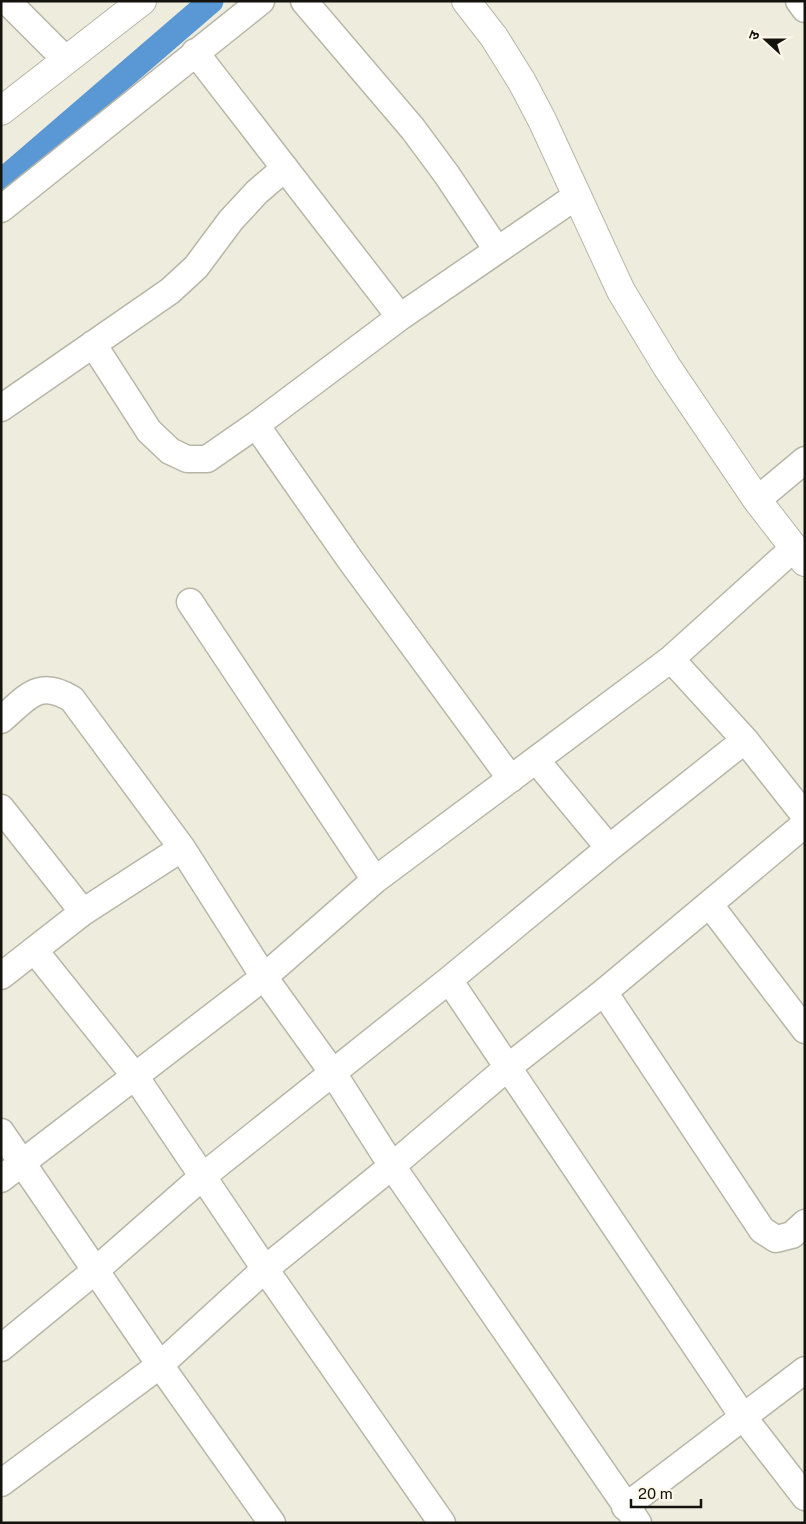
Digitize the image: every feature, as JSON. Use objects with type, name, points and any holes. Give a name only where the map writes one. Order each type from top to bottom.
[{"type":"street","points":[[1,110],[142,1]]},
{"type":"street","points":[[1,209],[261,1]]},
{"type":"street","points":[[304,1],[413,129],[447,175],[497,250]]},
{"type":"street","points":[[1,1178],[264,977],[375,880],[671,659],[799,555],[757,500],[667,367],[621,292],[575,197],[542,120],[522,82],[494,37],[466,1]]},
{"type":"street","points":[[799,1],[805,9]]},
{"type":"street","points":[[8,11],[66,60]]},
{"type":"street","points":[[195,52],[400,317]]},
{"type":"street","points":[[1,408],[170,291],[196,267],[231,220],[257,192],[285,168]]},
{"type":"street","points":[[92,344],[150,431],[170,451],[187,459],[207,459],[256,425],[400,317],[575,197]]},
{"type":"street","points":[[256,425],[356,568],[511,779]]},
{"type":"street","points":[[757,500],[805,460]]},
{"type":"street","points":[[190,602],[375,880]]},
{"type":"street","points":[[671,659],[744,740],[805,816]]},
{"type":"street","points":[[1,720],[34,692],[46,689],[58,691],[72,699],[182,848],[264,977],[333,1073],[392,1166],[632,1515],[744,1418],[805,1370]]},
{"type":"street","points":[[1,1348],[96,1270],[202,1177],[449,980],[608,848],[744,740]]},
{"type":"street","points":[[536,760],[608,848]]},
{"type":"street","points":[[1,808],[83,912]]},
{"type":"street","points":[[1,1484],[160,1365],[264,1269],[392,1166],[507,1068],[604,992],[805,824]]},
{"type":"street","points":[[1,976],[83,912],[182,848]]},
{"type":"street","points":[[710,904],[805,1030]]},
{"type":"street","points":[[35,951],[135,1076],[264,1269],[442,1523]]},
{"type":"street","points":[[449,980],[744,1418],[805,1497]]},
{"type":"street","points":[[604,992],[762,1230],[776,1239],[792,1235],[805,1223]]},
{"type":"street","points":[[1,1132],[160,1365],[272,1523]]},
{"type":"waterway","points":[[1,182],[211,1]]}]
